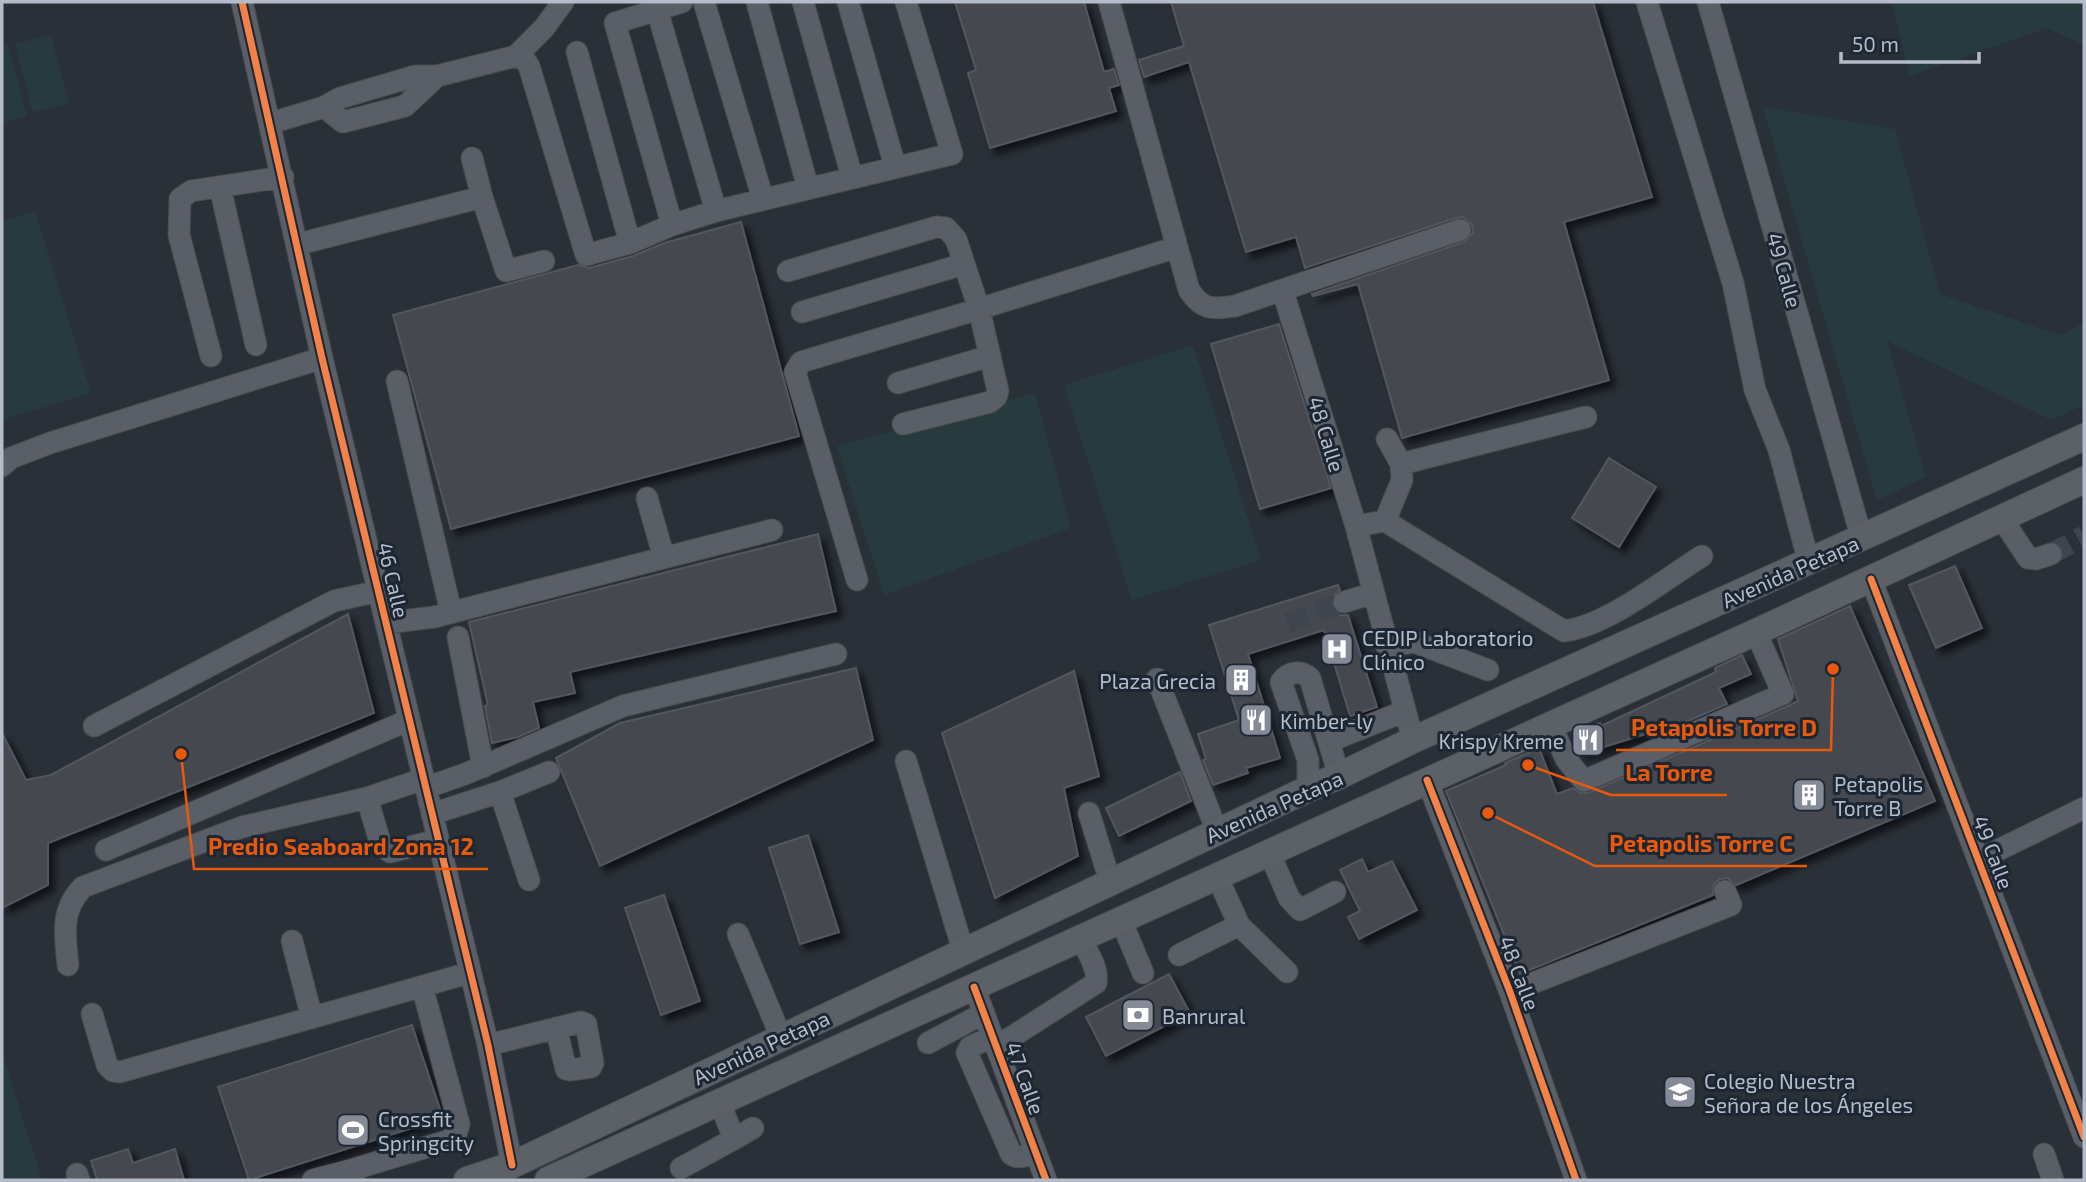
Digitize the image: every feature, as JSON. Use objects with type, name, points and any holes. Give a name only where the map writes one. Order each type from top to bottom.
[{"type":"main road","name":"Avenida Petapa","points":[[467,1180],[510,1173],[781,1037],[1110,881],[1413,740],[2084,437]]},
{"type":"main road","name":"Avenida Petapa","points":[[548,1180],[1756,632],[2084,480]]},
{"type":"main road","points":[[1413,740],[1427,780]]},
{"type":"street","name":"46 Calle","points":[[242,2],[323,358],[488,1045],[510,1173]]},
{"type":"street","points":[[271,123],[324,107],[342,122],[405,106],[437,76],[516,56],[544,28],[562,2]]},
{"type":"street","points":[[671,225],[615,23],[681,2]]},
{"type":"street","points":[[704,2],[763,199]]},
{"type":"street","points":[[757,2],[808,188]]},
{"type":"street","points":[[803,2],[852,177]]},
{"type":"street","points":[[848,2],[895,166]]},
{"type":"street","points":[[516,56],[524,59],[529,66],[586,255],[630,243],[671,225],[716,211],[952,154],[906,2]]},
{"type":"street","points":[[1109,2],[1189,290],[1198,304],[1212,309],[1236,306],[1460,230]]},
{"type":"street","points":[[1647,2],[1733,283],[1755,390],[1779,450],[1808,563]]},
{"type":"street","name":"49 Calle","points":[[1708,2],[1862,539]]},
{"type":"street","points":[[657,10],[716,211]]},
{"type":"street","points":[[577,52],[630,243]]},
{"type":"street","points":[[472,158],[506,271],[544,261]]},
{"type":"street","points":[[211,356],[179,235],[180,199],[191,191],[283,177]]},
{"type":"street","points":[[220,187],[256,345]]},
{"type":"street","points":[[299,244],[482,197]]},
{"type":"street","points":[[788,271],[936,227],[946,228],[952,233],[979,309],[998,391],[990,402],[903,424]]},
{"type":"street","points":[[857,580],[795,372],[801,362],[1177,247]]},
{"type":"street","points":[[802,312],[964,264]]},
{"type":"street","name":"48 Calle","points":[[1283,292],[1356,526],[1413,740]]},
{"type":"street","points":[[898,383],[990,356]]},
{"type":"street","points":[[2,466],[11,458],[50,443],[323,358]]},
{"type":"street","points":[[397,381],[450,612]]},
{"type":"street","points":[[1401,464],[1587,417]]},
{"type":"street","points":[[1385,521],[1402,480],[1401,464],[1387,439]]},
{"type":"street","points":[[647,499],[664,558]]},
{"type":"street","points":[[2002,519],[2028,558],[2036,559],[2051,554]]},
{"type":"street","points":[[1356,526],[1385,521],[1564,631],[1577,629],[1639,600],[1656,585],[1702,556]]},
{"type":"street","points":[[386,623],[450,612],[772,530]]},
{"type":"street","name":"49 Calle","points":[[1871,579],[2084,1137]]},
{"type":"street","points":[[94,726],[334,601],[379,590]]},
{"type":"street","points":[[1344,603],[1374,593]]},
{"type":"street","points":[[1551,725],[1566,759],[1584,781],[1783,694],[1756,632]]},
{"type":"street","points":[[458,636],[483,767]]},
{"type":"street","points":[[1387,647],[1414,642],[1488,670]]},
{"type":"street","points":[[68,965],[64,926],[68,907],[83,887],[242,827],[483,767],[622,706],[836,654]]},
{"type":"street","points":[[1308,789],[1308,761],[1282,688],[1284,678],[1298,672],[1304,672],[1310,678],[1339,776]]},
{"type":"street","points":[[1157,679],[1217,831]]},
{"type":"street","points":[[1330,741],[1405,711]]},
{"type":"street","points":[[106,850],[409,720]]},
{"type":"street","points":[[906,761],[963,950]]},
{"type":"street","points":[[432,814],[500,792],[549,772]]},
{"type":"street","name":"48 Calle","points":[[1427,780],[1510,992],[1576,1180]]},
{"type":"street","points":[[500,792],[529,880]]},
{"type":"street","points":[[367,798],[381,845],[385,850],[390,852],[438,840]]},
{"type":"street","points":[[1978,860],[2084,808]]},
{"type":"street","points":[[1089,813],[1110,881]]},
{"type":"street","points":[[1269,852],[1289,898],[1300,910],[1335,892]]},
{"type":"street","points":[[1217,876],[1239,926],[1287,972]]},
{"type":"street","points":[[1510,992],[1731,905],[1725,891]]},
{"type":"street","points":[[1121,920],[1143,973]]},
{"type":"street","points":[[1179,955],[1239,926]]},
{"type":"street","points":[[738,934],[781,1037]]},
{"type":"street","points":[[1035,1153],[1022,1157],[1011,1154],[967,1053],[970,1047],[994,1042],[1096,983],[1094,968],[1081,939]]},
{"type":"street","points":[[292,941],[312,1018]]},
{"type":"street","points":[[92,1014],[107,1065],[113,1071],[120,1072],[469,973]]},
{"type":"street","points":[[313,1180],[352,1175],[447,1141],[456,1135],[459,1124],[422,986]]},
{"type":"street","name":"47 Calle","points":[[974,988],[1046,1180]]},
{"type":"street","points":[[928,1043],[984,1013]]},
{"type":"street","points":[[488,1045],[556,1028]]},
{"type":"street","points":[[720,1103],[734,1139]]},
{"type":"street","points":[[681,1168],[753,1128]]},
{"type":"street","points":[[2043,1154],[2053,1180]]},
{"type":"green space","points":[[1892,2],[2084,2],[2084,45],[2047,28],[1910,76]]},
{"type":"green space","points":[[51,35],[69,103],[33,112],[15,44]]},
{"type":"green space","points":[[8,45],[27,116],[2,123],[2,46]]},
{"type":"green space","points":[[1763,107],[1895,129],[1940,294],[2060,335],[2084,323],[2084,405],[2051,420],[1887,341],[1926,477],[1877,500]]},
{"type":"green space","points":[[35,211],[91,393],[2,420],[2,222]]},
{"type":"green space","points":[[1193,345],[1261,560],[1132,600],[1064,385]]},
{"type":"green space","points":[[1035,393],[1071,528],[884,595],[837,446]]},
{"type":"green space","points":[[2,1052],[42,1180],[2,1180]]},
{"type":"building","points":[[955,2],[1084,2],[1104,72],[1114,69],[1119,85],[1109,88],[1116,111],[990,148],[968,73],[976,70]]},
{"type":"building","points":[[1171,2],[1593,2],[1652,197],[1564,222],[1609,380],[1402,438],[1358,284],[1313,296],[1312,294],[1464,242],[1473,233],[1472,225],[1463,217],[1456,218],[1305,268],[1296,237],[1246,252],[1189,62],[1144,77],[1139,60],[1184,46]]},
{"type":"building","points":[[741,222],[799,436],[451,529],[393,315],[578,265],[589,268],[633,256],[664,243]]},
{"type":"building","points":[[1279,324],[1331,488],[1260,509],[1211,344]]},
{"type":"building","points":[[1609,458],[1656,487],[1619,547],[1572,518]]},
{"type":"building","points":[[818,534],[836,611],[570,672],[575,693],[533,702],[539,728],[518,737],[492,743],[485,706],[488,705],[469,622]]},
{"type":"building","points":[[1955,566],[1982,628],[1936,648],[1909,585]]},
{"type":"building","name":"Plaza Grecia","points":[[1338,585],[1340,590],[1331,598],[1332,606],[1340,615],[1348,615],[1377,707],[1350,716],[1324,630],[1248,654],[1280,758],[1246,768],[1248,773],[1213,785],[1203,760],[1206,759],[1198,734],[1239,720],[1209,625]]},
{"type":"building","points":[[1850,606],[1935,801],[1736,885],[1727,878],[1720,879],[1714,884],[1713,895],[1520,974],[1446,791],[1539,748],[1557,794],[1573,788],[1580,793],[1588,793],[1788,706],[1798,701],[1778,639]]},
{"type":"building","points":[[348,614],[374,713],[48,843],[48,885],[2,908],[2,733],[26,780],[51,775]]},
{"type":"building","points":[[1742,655],[1751,674],[1719,688],[1727,704],[1688,721],[1581,754],[1574,732],[1600,723],[1601,726],[1716,672],[1715,668]]},
{"type":"building","points":[[856,668],[873,740],[600,866],[556,758],[620,723]]},
{"type":"building","points":[[1074,671],[1099,776],[1064,788],[1078,856],[995,898],[942,733]]},
{"type":"building","points":[[1180,772],[1191,801],[1119,836],[1106,808]]},
{"type":"building","points":[[808,835],[839,932],[800,944],[769,848]]},
{"type":"building","points":[[1362,859],[1368,872],[1392,861],[1417,910],[1359,939],[1348,917],[1360,911],[1340,870]]},
{"type":"building","points":[[664,895],[700,1001],[661,1015],[625,908]]},
{"type":"building","name":"Banrural","points":[[1169,974],[1190,1013],[1106,1056],[1086,1017]]},
{"type":"building","points":[[412,1025],[443,1118],[249,1180],[218,1087]]},
{"type":"building","points":[[128,1149],[133,1163],[175,1149],[184,1180],[97,1180],[91,1161]]},
{"type":"tunnel","points":[[2051,554],[2084,536]]},
{"type":"tunnel","points":[[1288,623],[1344,602]]},
{"type":"cycle path","points":[[242,2],[322,358],[488,1045],[512,1165]]},
{"type":"cycle path","points":[[1871,579],[2084,1137]]},
{"type":"cycle path","points":[[1427,780],[1510,992],[1576,1180]]},
{"type":"cycle path","points":[[974,987],[1046,1180]]},
{"type":"place","name":"CEDIP Laboratorio Clínico","points":[[1337,649]]},
{"type":"place","name":"Petapolis Torre D","points":[[1833,669]]},
{"type":"place","name":"Plaza Grecia","points":[[1241,680]]},
{"type":"place","name":"Kimber-ly","points":[[1256,720]]},
{"type":"place","name":"Krispy Kreme","points":[[1588,740]]},
{"type":"place","name":"Predio Seaboard Zona 12","points":[[181,754]]},
{"type":"place","name":"La Torre","points":[[1528,765]]},
{"type":"place","name":"Petapolis Torre B","points":[[1809,795]]},
{"type":"place","name":"Petapolis Torre C","points":[[1488,813]]},
{"type":"place","name":"Banrural","points":[[1138,1015]]},
{"type":"place","name":"Colegio Nuestra Señora de los Ángeles","points":[[1680,1092]]},
{"type":"place","name":"Crossfit Springcity","points":[[353,1130]]}]
